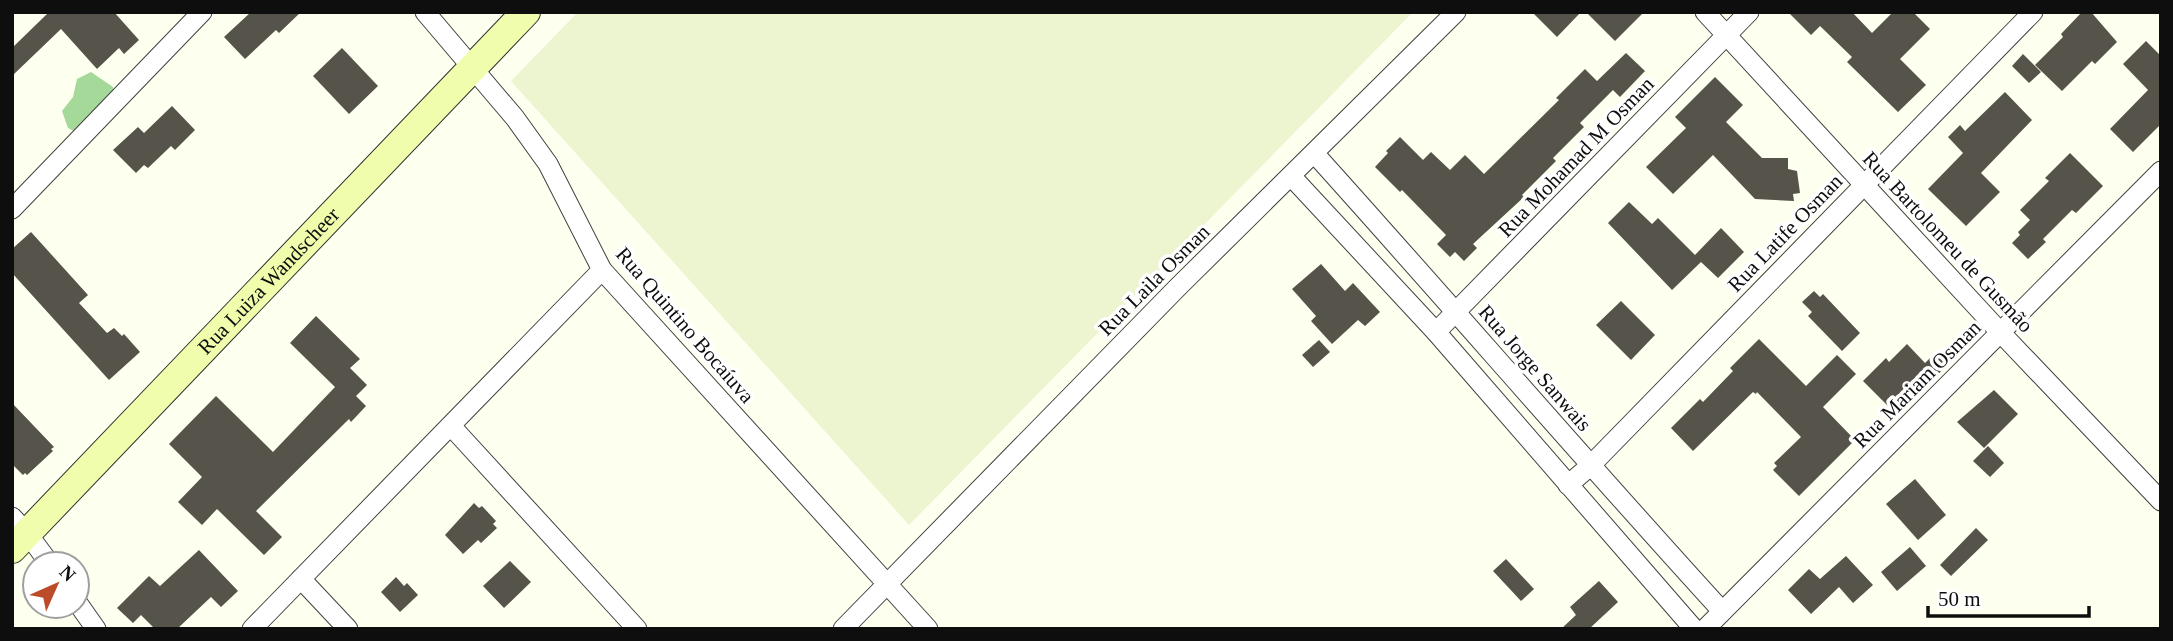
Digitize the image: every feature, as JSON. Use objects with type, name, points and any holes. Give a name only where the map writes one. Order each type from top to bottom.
[{"type":"main road","name":"Rua Luiza Wandscheer","points":[[17,533],[526,12]]},
{"type":"street","points":[[12,209],[202,12]]},
{"type":"street","name":"Rua Quintino Bocaíuva","points":[[425,12],[516,118],[548,164],[602,270],[928,629]]},
{"type":"street","name":"Rua Laila Osman","points":[[843,629],[1178,287],[1457,12]]},
{"type":"street","name":"Rua Bartolomeu de Gusmão","points":[[1704,12],[2000,332],[2161,501]]},
{"type":"street","name":"Rua Mohamad M Osman","points":[[1436,332],[1749,12]]},
{"type":"street","name":"Rua Latife Osman","points":[[1568,485],[1590,466],[2033,12]]},
{"type":"street","name":"Rua Jorge Sanwais","points":[[1314,153],[1590,466],[1722,611]]},
{"type":"street","name":"Rua Mariam Osman","points":[[1705,629],[2161,171]]},
{"type":"street","points":[[1291,176],[1436,332],[1694,629]]},
{"type":"street","points":[[252,629],[602,270]]},
{"type":"street","points":[[452,426],[637,629]]},
{"type":"street","points":[[17,533],[35,550]]},
{"type":"street","points":[[301,579],[348,629]]},
{"type":"green space","points":[[578,12],[1413,12],[909,525],[511,81]]},
{"type":"green space","points":[[91,72],[113,87],[113,97],[76,132],[68,128],[62,111],[73,97],[77,79]]},
{"type":"building","points":[[46,12],[114,12],[139,40],[124,54],[119,48],[97,69],[61,29],[12,76],[12,48],[47,14]]},
{"type":"building","points":[[251,12],[301,12],[279,33],[276,30],[245,59],[224,37]]},
{"type":"building","points":[[1532,12],[1581,12],[1557,37]]},
{"type":"building","points":[[1586,12],[1644,12],[1615,41]]},
{"type":"building","points":[[1788,12],[1852,12],[1872,33],[1893,12],[1913,12],[1930,29],[1900,59],[1926,85],[1898,112],[1847,62],[1852,57],[1820,26],[1811,35]]},
{"type":"building","points":[[2082,12],[2091,12],[2117,42],[2095,64],[2092,61],[2062,91],[2035,65],[2063,37],[2061,34]]},
{"type":"building","points":[[2146,41],[2161,56],[2161,124],[2133,152],[2110,129],[2148,90],[2123,64]]},
{"type":"building","points":[[342,48],[378,86],[349,114],[313,76]]},
{"type":"building","points":[[1626,53],[1645,71],[1620,97],[1613,90],[1580,123],[1584,127],[1553,158],[1556,161],[1522,195],[1524,197],[1473,244],[1477,248],[1464,261],[1455,252],[1450,257],[1437,244],[1446,235],[1375,167],[1400,137],[1423,160],[1431,152],[1450,170],[1465,155],[1484,174],[1559,100],[1556,98],[1585,69],[1597,81]]},
{"type":"building","points":[[2023,54],[2041,72],[2029,83],[2012,66]]},
{"type":"building","points":[[1715,77],[1743,105],[1726,122],[1762,158],[1788,158],[1788,169],[1797,171],[1800,193],[1793,194],[1794,201],[1755,199],[1713,155],[1673,194],[1646,167],[1686,128],[1675,117]]},
{"type":"building","points":[[2005,92],[2032,120],[1981,173],[2000,192],[1966,226],[1928,189],[1963,153],[1948,137],[1960,125],[1965,131]]},
{"type":"building","points":[[172,106],[195,130],[175,150],[171,146],[148,168],[144,165],[136,173],[113,150],[138,127],[144,133]]},
{"type":"building","points":[[2070,153],[2103,186],[2076,213],[2072,210],[2043,239],[2046,242],[2028,259],[2012,243],[2030,220],[2020,210],[2049,181],[2045,178]]},
{"type":"building","points":[[1629,202],[1652,224],[1658,218],[1695,255],[1721,228],[1744,252],[1718,278],[1701,262],[1672,290],[1608,223]]},
{"type":"building","points":[[31,232],[88,295],[79,303],[107,333],[114,328],[122,336],[124,334],[140,352],[109,380],[12,273],[12,249]]},
{"type":"building","points":[[1321,264],[1345,291],[1353,283],[1380,312],[1365,326],[1358,320],[1332,344],[1311,321],[1316,316],[1292,289]]},
{"type":"building","points":[[1814,291],[1820,297],[1823,294],[1860,333],[1842,351],[1808,316],[1812,312],[1802,302]]},
{"type":"building","points":[[1621,301],[1655,335],[1631,360],[1596,325]]},
{"type":"building","points":[[316,316],[360,359],[350,368],[367,385],[356,396],[366,406],[351,422],[349,419],[256,511],[282,537],[264,555],[217,509],[202,525],[178,502],[202,477],[169,444],[216,396],[273,452],[335,387],[290,343]]},
{"type":"building","points":[[1759,339],[1806,386],[1837,355],[1856,374],[1823,407],[1855,440],[1799,496],[1773,470],[1777,466],[1774,463],[1801,437],[1757,392],[1753,392],[1693,451],[1671,428],[1700,399],[1703,402],[1733,371],[1730,368]]},
{"type":"building","points":[[1319,340],[1330,352],[1313,367],[1302,355]]},
{"type":"building","points":[[1907,344],[1925,363],[1937,351],[1949,363],[1927,386],[1919,379],[1890,408],[1863,381],[1886,358],[1889,362]]},
{"type":"building","points":[[1994,390],[2018,414],[1984,448],[1957,422]]},
{"type":"building","points":[[12,403],[54,447],[27,475],[23,475],[12,464]]},
{"type":"building","points":[[1988,446],[2004,463],[1990,477],[1973,461]]},
{"type":"building","points":[[1915,479],[1946,515],[1918,540],[1886,504]]},
{"type":"building","points":[[474,503],[479,508],[482,506],[496,521],[493,524],[497,528],[481,543],[478,540],[463,554],[445,535]]},
{"type":"building","points":[[1976,528],[1988,540],[1951,576],[1940,565]]},
{"type":"building","points":[[1910,547],[1926,566],[1897,591],[1881,572]]},
{"type":"building","points":[[199,550],[238,591],[221,607],[211,597],[177,629],[155,629],[141,615],[133,623],[117,608],[149,576],[160,586]]},
{"type":"building","points":[[1846,556],[1873,585],[1853,603],[1839,587],[1811,614],[1788,590],[1809,569],[1820,579]]},
{"type":"building","points":[[1506,559],[1534,589],[1521,601],[1493,571]]},
{"type":"building","points":[[510,561],[531,582],[504,608],[483,586]]},
{"type":"building","points":[[396,577],[404,586],[407,583],[418,595],[400,612],[381,592]]},
{"type":"building","points":[[1599,581],[1618,602],[1589,629],[1561,629],[1576,615],[1570,607]]}]
